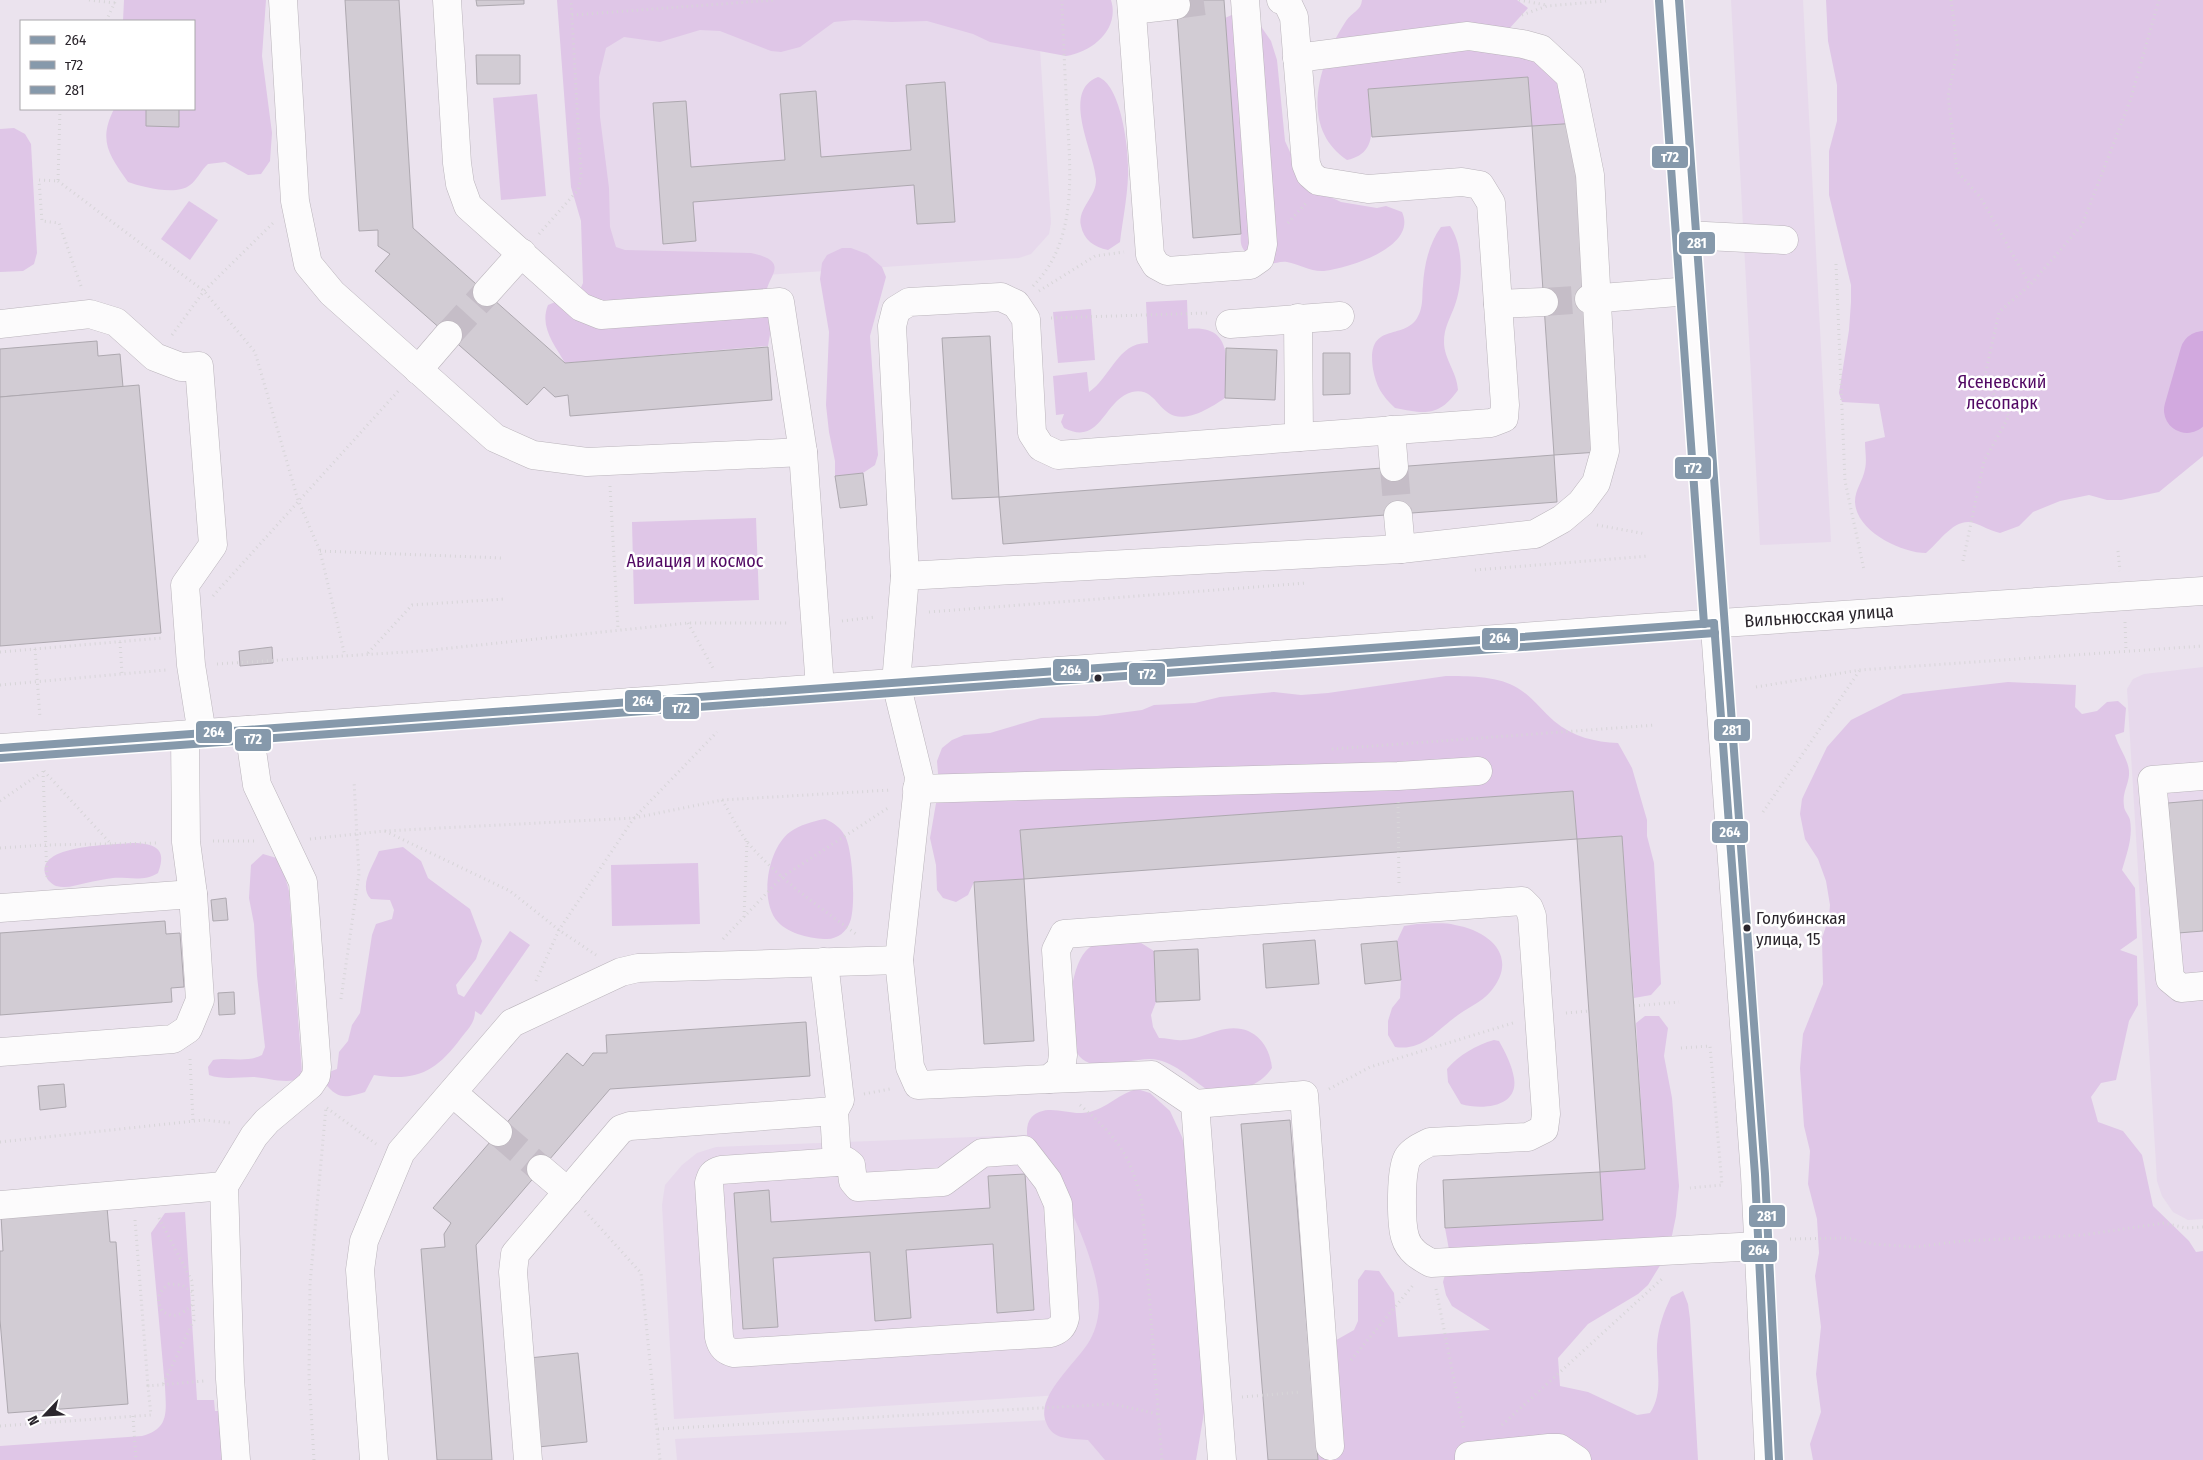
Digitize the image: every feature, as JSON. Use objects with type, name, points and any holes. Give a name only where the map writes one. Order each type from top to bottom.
[{"type":"street","points":[[283,0],[295,201],[308,264],[332,293],[495,438],[533,455],[587,462],[804,452]]},
{"type":"street","points":[[447,0],[460,184],[468,206],[581,307],[601,315],[780,302],[804,452],[820,688]]},
{"type":"street","points":[[1176,4],[1131,5],[1150,255],[1156,265],[1167,271],[1250,265],[1260,258],[1263,244],[1246,0]]},
{"type":"street","points":[[1281,0],[1287,2],[1294,17],[1306,164],[1310,174],[1318,181],[1368,189],[1462,182],[1480,185],[1491,203],[1505,405],[1504,418],[1491,423],[1058,455],[1041,447],[1032,433],[1021,312],[1001,297],[909,302],[896,310],[892,326],[905,576],[896,683],[920,777],[917,789],[899,960],[910,1066],[918,1085],[1152,1075],[1194,1104],[1304,1095],[1330,1446]]},
{"type":"street","points":[[1669,0],[1759,1246],[1763,1460]]},
{"type":"street","points":[[905,576],[1400,549],[1535,534],[1562,520],[1581,503],[1596,483],[1605,451],[1594,298],[1590,175],[1570,76],[1541,49],[1523,44],[1468,36],[1297,58]]},
{"type":"street","points":[[1686,235],[1784,240]]},
{"type":"street","points":[[487,292],[522,253]]},
{"type":"street","points":[[1594,298],[1690,291]]},
{"type":"street","points":[[1498,304],[1544,302]]},
{"type":"street","points":[[0,324],[90,314],[116,322],[155,357],[181,367],[199,366],[214,545],[185,586],[191,665],[193,734],[186,842],[193,894],[200,1000],[188,1029],[173,1039],[0,1052]]},
{"type":"street","points":[[1230,324],[1340,316]]},
{"type":"street","points":[[1298,318],[1299,437]]},
{"type":"street","points":[[418,370],[448,336]]},
{"type":"street","points":[[1391,430],[1394,467]]},
{"type":"street","points":[[1398,515],[1400,549]]},
{"type":"street","name":"Вильнюсская улица","points":[[0,748],[1714,623],[2203,591]]},
{"type":"street","points":[[236,1460],[230,1379],[224,1186],[254,1136],[267,1121],[310,1085],[316,1076],[317,1067],[303,882],[257,785],[249,730]]},
{"type":"street","points":[[917,789],[1398,776],[1478,771]]},
{"type":"street","points":[[2203,776],[2152,780],[2170,980],[2181,988],[2203,986]]},
{"type":"street","points":[[0,908],[193,894]]},
{"type":"street","points":[[1049,1079],[1061,1069],[1063,1055],[1056,950],[1064,934],[1522,900],[1529,908],[1532,916],[1546,1114],[1544,1129],[1528,1137],[1430,1142],[1417,1149],[1407,1158],[1402,1186],[1405,1237],[1414,1253],[1431,1263],[1759,1246]]},
{"type":"street","points":[[374,1460],[360,1270],[364,1241],[398,1160],[512,1024],[621,972],[638,968],[899,960]]},
{"type":"street","points":[[824,962],[837,1106],[837,1162]]},
{"type":"street","points":[[453,1093],[498,1132]]},
{"type":"street","points":[[1194,1104],[1222,1460]]},
{"type":"street","points":[[528,1460],[513,1272],[515,1254],[621,1129],[630,1126],[837,1106]]},
{"type":"street","points":[[1024,1150],[1048,1181],[1058,1204],[1065,1318],[1063,1325],[1059,1330],[1051,1332],[734,1353],[727,1351],[720,1345],[718,1337],[710,1176],[714,1172],[721,1170],[837,1162],[846,1161],[851,1165],[853,1181],[858,1187],[943,1182],[982,1153],[1024,1150]]},
{"type":"street","points":[[541,1169],[568,1192]]},
{"type":"street","points":[[0,1205],[224,1186]]},
{"type":"street","points":[[1469,1458],[1559,1448],[1577,1460]]},
{"type":"path","points":[[89,0],[116,1],[106,20]]},
{"type":"path","points":[[522,253],[578,190],[581,176],[571,0]]},
{"type":"path","points":[[572,15],[775,0]]},
{"type":"path","points":[[1021,312],[1050,264],[1066,224],[1070,177],[1062,0]]},
{"type":"path","points":[[1519,0],[1547,6]]},
{"type":"path","points":[[1951,0],[1958,48],[1948,96],[1958,171],[1980,198],[2030,285]]},
{"type":"path","points":[[1963,561],[1984,461],[2009,416],[1984,380],[1999,312],[2030,285],[2082,225],[2130,102],[2159,0]]},
{"type":"path","points":[[1520,16],[1547,6],[1606,1]]},
{"type":"path","points":[[58,181],[60,110]]},
{"type":"path","points":[[90,314],[59,223],[42,221],[39,180],[58,181],[204,291],[255,352],[298,500],[320,551],[345,656]]},
{"type":"path","points":[[1263,244],[1302,209],[1318,181]]},
{"type":"path","points":[[155,357],[204,291],[295,201]]},
{"type":"path","points":[[1021,312],[1051,285],[1095,256],[1150,249]]},
{"type":"path","points":[[1836,264],[1845,481],[1864,570]]},
{"type":"path","points":[[1021,312],[1230,312],[1230,324]]},
{"type":"path","points":[[0,652],[120,642],[188,630],[298,500],[418,370]]},
{"type":"path","points":[[608,461],[618,629]]},
{"type":"path","points":[[1562,520],[1646,534]]},
{"type":"path","points":[[320,551],[503,558]]},
{"type":"path","points":[[368,654],[412,605],[504,599]]},
{"type":"path","points":[[0,685],[122,674],[191,665],[422,651],[688,623],[817,624],[902,614],[980,609]]},
{"type":"path","points":[[688,623],[715,670]]},
{"type":"path","points":[[120,642],[122,674]]},
{"type":"path","points":[[1756,687],[1860,670],[2203,646]]},
{"type":"path","points":[[35,649],[41,724]]},
{"type":"path","points":[[1763,812],[1860,670]]},
{"type":"path","points":[[519,1020],[559,930],[634,818],[717,732]]},
{"type":"path","points":[[1398,744],[1399,910]]},
{"type":"path","points":[[0,801],[43,771]]},
{"type":"path","points":[[43,771],[112,845]]},
{"type":"path","points":[[43,771],[44,845],[49,904]]},
{"type":"path","points":[[339,1007],[359,874],[354,781]]},
{"type":"path","points":[[621,972],[559,930],[510,891],[384,831],[634,818],[722,800],[917,789]]},
{"type":"path","points":[[697,966],[782,878],[917,789]]},
{"type":"path","points":[[722,800],[747,842],[782,878],[795,890],[858,935]]},
{"type":"path","points":[[744,918],[747,842]]},
{"type":"path","points":[[1634,1006],[1679,1002]]},
{"type":"path","points":[[1304,1095],[1323,1092],[1370,1067],[1539,1015]]},
{"type":"path","points":[[188,1029],[193,1121]]},
{"type":"path","points":[[1681,1048],[1710,1046],[1722,1185],[1690,1188]]},
{"type":"path","points":[[1049,1079],[1103,1125],[1124,1150],[1135,1174],[1142,1204],[1162,1460]]},
{"type":"path","points":[[837,1106],[874,1091],[918,1085]]},
{"type":"path","points":[[314,1460],[309,1376],[310,1284],[326,1108],[398,1160]]},
{"type":"path","points":[[0,1142],[212,1120],[235,1124],[254,1136]]},
{"type":"path","points":[[568,1192],[641,1273],[660,1460]]},
{"type":"path","points":[[150,1217],[158,1217],[192,1281],[193,1292],[194,1320],[163,1384]]},
{"type":"path","points":[[0,1426],[151,1415],[134,1218],[142,1218]]},
{"type":"path","points":[[1790,1239],[1846,1238],[1874,1244],[1916,1247],[1961,1241],[2083,1235],[2164,1223],[2186,1228],[2203,1227]]},
{"type":"path","points":[[1469,1458],[1693,1250]]},
{"type":"path","points":[[1431,1263],[1469,1458]]},
{"type":"path","points":[[193,1292],[176,1283],[164,1288],[158,1298],[162,1311],[172,1316],[179,1315],[193,1304]]},
{"type":"path","points":[[148,1386],[230,1379]]},
{"type":"path","points":[[658,1429],[1114,1404],[1158,1414]]},
{"type":"path","points":[[132,1416],[136,1460]]},
{"type":"shaded area","points":[[946,0],[1038,17],[1051,223],[1049,234],[1031,254],[1019,258],[630,284],[609,274],[587,31]]},
{"type":"shaded area","points":[[1731,0],[1803,0],[1831,542],[1760,545]]},
{"type":"shaded area","points":[[2203,667],[2203,1219],[2188,1220],[2173,1212],[2162,1196],[2157,1181],[2127,689],[2133,679],[2144,674]]},
{"type":"shaded area","points":[[1074,1133],[1126,1391],[674,1419],[662,1205],[665,1185],[682,1165],[697,1153],[716,1147]]},
{"type":"shaded area","points":[[1128,1416],[1130,1460],[677,1460],[675,1439]]},
{"type":"green space","points":[[124,0],[266,0],[262,56],[272,133],[270,161],[261,174],[248,175],[225,162],[208,164],[192,183],[177,190],[150,188],[128,182],[108,147],[106,139],[109,120],[114,110],[195,110],[195,20],[123,20]]},
{"type":"green space","points":[[557,0],[1111,0],[1113,11],[1112,20],[1102,37],[1086,50],[1066,56],[990,42],[973,34],[927,21],[854,20],[834,22],[800,47],[781,52],[771,51],[720,31],[700,30],[660,42],[624,37],[606,48],[599,77],[600,117],[609,188],[610,227],[616,247],[625,250],[751,253],[764,257],[771,261],[774,266],[766,296],[771,320],[770,332],[768,346],[565,363],[549,336],[545,321],[546,313],[548,305],[579,292],[583,283],[581,221],[571,187]]},
{"type":"green space","points":[[1362,0],[1517,0],[1528,8],[1508,30],[1548,64],[1578,123],[1532,126],[1528,77],[1368,89],[1371,121],[1370,141],[1366,149],[1359,156],[1347,160],[1332,146],[1322,130],[1318,112],[1318,93],[1328,55],[1336,37],[1348,18],[1360,7]]},
{"type":"green space","name":"Ясеневский лесопарк","points":[[1826,0],[2203,0],[2203,456],[2159,492],[2121,500],[2107,500],[2089,495],[2060,501],[2033,512],[2019,526],[2000,533],[1967,522],[1953,527],[1926,553],[1893,545],[1871,531],[1863,522],[1857,513],[1855,502],[1856,493],[1866,466],[1865,442],[1885,437],[1879,404],[1842,402],[1839,393],[1849,330],[1851,285],[1829,195],[1829,151],[1837,121],[1837,85],[1828,41]]},
{"type":"green space","points":[[1236,13],[1260,25],[1271,41],[1277,60],[1285,141],[1305,185],[1341,202],[1377,208],[1386,206],[1402,212],[1404,224],[1400,236],[1391,245],[1364,260],[1324,271],[1287,262],[1266,264],[1244,250],[1241,243],[1225,18]]},
{"type":"green space","points":[[1098,77],[1106,82],[1117,102],[1128,155],[1128,184],[1120,242],[1108,250],[1094,245],[1087,239],[1081,226],[1082,214],[1094,191],[1096,179],[1080,109],[1082,95],[1087,84]]},
{"type":"green space","points":[[537,94],[546,196],[501,200],[493,98]]},
{"type":"green space","points":[[14,128],[25,134],[31,144],[37,253],[34,264],[23,271],[0,272],[0,129]]},
{"type":"green space","points":[[189,201],[218,220],[190,260],[161,239]]},
{"type":"green space","points":[[1450,226],[1458,244],[1461,276],[1458,296],[1446,327],[1444,342],[1458,390],[1444,405],[1431,411],[1415,412],[1395,408],[1386,399],[1378,386],[1373,369],[1372,352],[1376,342],[1382,336],[1409,326],[1416,320],[1422,305],[1425,270],[1430,247],[1441,227]]},
{"type":"green space","points":[[842,248],[851,248],[867,254],[882,267],[886,277],[870,336],[878,455],[875,465],[863,473],[835,476],[835,461],[826,405],[829,332],[820,279],[822,263],[827,255]]},
{"type":"green space","points":[[1187,300],[1188,329],[1203,329],[1214,333],[1221,340],[1225,350],[1225,398],[1202,411],[1185,417],[1174,416],[1151,396],[1143,392],[1132,392],[1123,396],[1115,403],[1094,427],[1086,431],[1076,432],[1064,428],[1061,422],[1064,414],[1056,415],[1053,376],[1087,372],[1089,392],[1097,386],[1115,362],[1129,348],[1138,344],[1148,343],[1146,302]]},
{"type":"green space","points":[[1091,309],[1095,360],[1058,363],[1053,312]]},
{"type":"green space","name":"Авиация и космос","points":[[756,518],[759,600],[634,604],[632,522]]},
{"type":"green space","points":[[1446,676],[1481,677],[1498,680],[1514,686],[1525,693],[1554,721],[1569,731],[1593,740],[1618,743],[1632,768],[1647,820],[1647,836],[1654,863],[1661,984],[1651,995],[1634,998],[1622,836],[1577,839],[1573,791],[1020,830],[1024,879],[974,882],[968,895],[956,902],[943,898],[937,890],[936,865],[930,838],[939,786],[937,761],[942,748],[952,740],[964,735],[990,733],[1041,718],[1097,716],[1142,710],[1154,705],[1195,703],[1220,697],[1274,692],[1301,695],[1328,693]]},
{"type":"green space","points":[[2008,682],[2076,685],[2075,707],[2082,714],[2097,711],[2107,702],[2118,701],[2126,708],[2124,732],[2115,735],[2129,770],[2124,801],[2125,810],[2130,820],[2131,833],[2122,870],[2135,888],[2137,938],[2120,950],[2137,956],[2138,1005],[2129,1021],[2116,1080],[2101,1083],[2091,1097],[2098,1122],[2123,1131],[2142,1155],[2153,1206],[2189,1241],[2196,1252],[2203,1251],[2203,1460],[1813,1460],[1810,1444],[1821,1412],[1816,1374],[1821,1327],[1815,1276],[1819,1253],[1817,1219],[1808,1184],[1810,1151],[1804,1126],[1800,1068],[1803,1034],[1823,984],[1822,938],[1829,917],[1830,905],[1826,881],[1818,859],[1805,839],[1800,814],[1802,799],[1827,747],[1851,720],[1903,694]]},
{"type":"green space","points":[[825,819],[839,828],[845,836],[852,865],[852,915],[849,925],[844,931],[831,939],[815,938],[788,930],[778,922],[772,913],[767,889],[771,863],[782,840],[798,827]]},
{"type":"green space","points":[[132,843],[147,844],[157,849],[161,858],[158,873],[142,878],[113,878],[64,887],[54,885],[46,876],[45,865],[52,858],[63,852],[78,848]]},
{"type":"green space","points":[[403,847],[421,861],[428,878],[470,909],[482,941],[476,959],[456,985],[458,994],[464,997],[510,931],[530,945],[481,1015],[475,1011],[471,1026],[443,1059],[424,1072],[413,1075],[389,1077],[374,1075],[365,1092],[352,1096],[338,1095],[324,1082],[324,1074],[337,1069],[339,1052],[348,1041],[352,1025],[360,1013],[372,935],[376,924],[392,919],[394,910],[390,900],[371,899],[367,894],[366,882],[379,851]]},
{"type":"green space","points":[[263,854],[280,859],[289,891],[302,1073],[296,1080],[290,1081],[253,1077],[220,1077],[209,1075],[208,1067],[213,1060],[251,1059],[257,1057],[262,1055],[265,1047],[257,976],[254,924],[249,898],[251,865]]},
{"type":"green space","points":[[698,863],[700,924],[612,926],[611,865]]},
{"type":"green space","points":[[1450,924],[1468,928],[1479,933],[1497,948],[1501,957],[1502,967],[1499,979],[1483,999],[1459,1014],[1420,1044],[1404,1048],[1395,1047],[1388,1035],[1388,1021],[1392,1008],[1400,998],[1401,980],[1397,941],[1404,926]]},
{"type":"green space","points":[[1133,938],[1154,951],[1156,1002],[1151,1015],[1153,1027],[1159,1038],[1187,1040],[1228,1028],[1247,1030],[1261,1040],[1270,1057],[1272,1068],[1267,1075],[1247,1087],[1216,1095],[1174,1066],[1158,1060],[1148,1059],[1100,1065],[1089,1063],[1081,1058],[1074,1044],[1071,1003],[1072,983],[1078,965],[1083,955],[1094,944]]},
{"type":"green space","points":[[1645,1016],[1659,1016],[1668,1028],[1664,1056],[1672,1098],[1679,1186],[1676,1216],[1670,1245],[1648,1285],[1638,1294],[1588,1324],[1558,1358],[1560,1386],[1588,1392],[1637,1415],[1650,1413],[1657,1397],[1657,1345],[1660,1326],[1671,1297],[1683,1291],[1688,1304],[1690,1319],[1698,1460],[1318,1460],[1311,1373],[1331,1343],[1354,1330],[1358,1321],[1358,1280],[1365,1270],[1379,1271],[1394,1293],[1398,1337],[1490,1330],[1452,1306],[1446,1295],[1443,1282],[1450,1255],[1445,1228],[1602,1220],[1600,1172],[1645,1168],[1636,1023]]},
{"type":"green space","points":[[1494,1040],[1499,1041],[1512,1068],[1514,1088],[1511,1096],[1505,1101],[1488,1106],[1478,1107],[1461,1104],[1448,1082],[1447,1069],[1468,1051]]},
{"type":"green space","points":[[1137,1089],[1150,1093],[1170,1111],[1182,1137],[1193,1178],[1205,1407],[1196,1460],[1105,1460],[1088,1440],[1064,1438],[1054,1433],[1047,1425],[1044,1412],[1046,1401],[1059,1380],[1090,1340],[1097,1322],[1099,1304],[1096,1279],[1082,1236],[1061,1193],[1032,1150],[1027,1137],[1028,1123],[1031,1118],[1042,1111],[1055,1110],[1082,1113],[1097,1110]]},
{"type":"green space","points":[[185,1212],[197,1400],[214,1400],[215,1411],[223,1411],[226,1460],[0,1460],[0,1446],[142,1436],[158,1429],[162,1424],[166,1404],[151,1233],[165,1213]]},
{"type":"building","points":[[345,0],[399,0],[413,228],[565,363],[768,347],[772,400],[570,416],[568,395],[555,397],[544,387],[527,405],[375,271],[390,254],[378,246],[378,230],[359,231]]},
{"type":"building","points":[[476,0],[524,0],[524,4],[477,6]]},
{"type":"building","points":[[1176,0],[1224,0],[1241,234],[1193,238]]},
{"type":"building","points":[[476,55],[520,55],[520,84],[477,84]]},
{"type":"building","points":[[1528,77],[1532,126],[1372,137],[1368,89]]},
{"type":"building","points":[[945,82],[955,222],[917,224],[914,185],[693,202],[696,241],[663,244],[653,103],[686,101],[691,167],[785,160],[780,94],[816,91],[821,157],[911,150],[906,85]]},
{"type":"building","points":[[146,110],[179,110],[179,127],[146,126]]},
{"type":"building","points":[[1578,123],[1599,452],[1554,455],[1532,126]]},
{"type":"building","points":[[990,336],[999,497],[952,499],[942,338]]},
{"type":"building","points":[[97,341],[98,356],[120,354],[123,387],[0,397],[0,349]]},
{"type":"building","points":[[1226,348],[1277,350],[1275,400],[1225,398]]},
{"type":"building","points":[[1323,353],[1350,353],[1350,394],[1323,395]]},
{"type":"building","points":[[139,385],[161,633],[0,646],[0,397]]},
{"type":"building","points":[[1554,455],[1557,502],[1003,544],[999,497]]},
{"type":"building","points":[[863,473],[867,505],[840,508],[835,476]]},
{"type":"building","points":[[272,647],[273,663],[240,666],[239,651]]},
{"type":"building","points":[[1573,791],[1577,839],[1024,879],[1020,830]]},
{"type":"building","points":[[2203,800],[2203,931],[2178,933],[2168,803]]},
{"type":"building","points":[[1622,836],[1645,1169],[1600,1172],[1577,839]]},
{"type":"building","points":[[1024,879],[1034,1041],[984,1044],[974,882]]},
{"type":"building","points":[[226,898],[228,920],[213,921],[211,900]]},
{"type":"building","points":[[165,921],[166,934],[180,933],[184,987],[171,988],[172,1002],[0,1015],[0,933]]},
{"type":"building","points":[[1315,940],[1319,984],[1266,988],[1263,944]]},
{"type":"building","points":[[1397,941],[1401,980],[1365,984],[1361,944]]},
{"type":"building","points":[[1198,949],[1200,1000],[1156,1002],[1154,951]]},
{"type":"building","points":[[234,992],[235,1014],[219,1015],[218,993]]},
{"type":"building","points":[[806,1022],[810,1076],[610,1089],[476,1245],[492,1460],[437,1460],[421,1249],[445,1247],[444,1234],[451,1223],[433,1208],[567,1053],[583,1066],[593,1053],[607,1053],[606,1035]]},
{"type":"building","points":[[64,1084],[66,1107],[40,1110],[38,1086]]},
{"type":"building","points":[[1290,1120],[1318,1460],[1268,1460],[1241,1124]]},
{"type":"building","points":[[1600,1172],[1603,1220],[1445,1228],[1443,1180]]},
{"type":"building","points":[[1025,1174],[1034,1310],[997,1313],[993,1244],[906,1250],[911,1318],[875,1321],[870,1252],[773,1258],[778,1327],[743,1329],[734,1193],[769,1190],[771,1222],[990,1208],[988,1176]]},
{"type":"building","points":[[107,1207],[110,1242],[116,1242],[128,1404],[8,1413],[0,1320],[0,1251],[3,1251],[1,1215]]},
{"type":"building","points":[[578,1353],[587,1442],[538,1447],[529,1358]]},
{"type":"waterway","points":[[2187,410],[2203,354]]},
{"type":"tunnel","points":[[1176,5],[1213,0]]},
{"type":"tunnel","points":[[448,335],[487,292]]},
{"type":"tunnel","points":[[1544,302],[1589,299]]},
{"type":"tunnel","points":[[1394,467],[1398,515]]},
{"type":"tunnel","points":[[498,1132],[541,1169]]},
{"type":"transit line","name":"281","points":[[1679,0],[1765,1174],[1779,1460]]},
{"type":"transit line","name":"т72","points":[[1659,1],[1704,624]]},
{"type":"transit line","name":"264","points":[[1714,623],[1755,1175],[1769,1460]]},
{"type":"transit line","name":"264","points":[[0,748],[1714,623]]},
{"type":"transit line","name":"т72","points":[[1,758],[1715,633]]},
{"type":"place","name":"Голубинская улица, 15","points":[[1747,928]]}]
